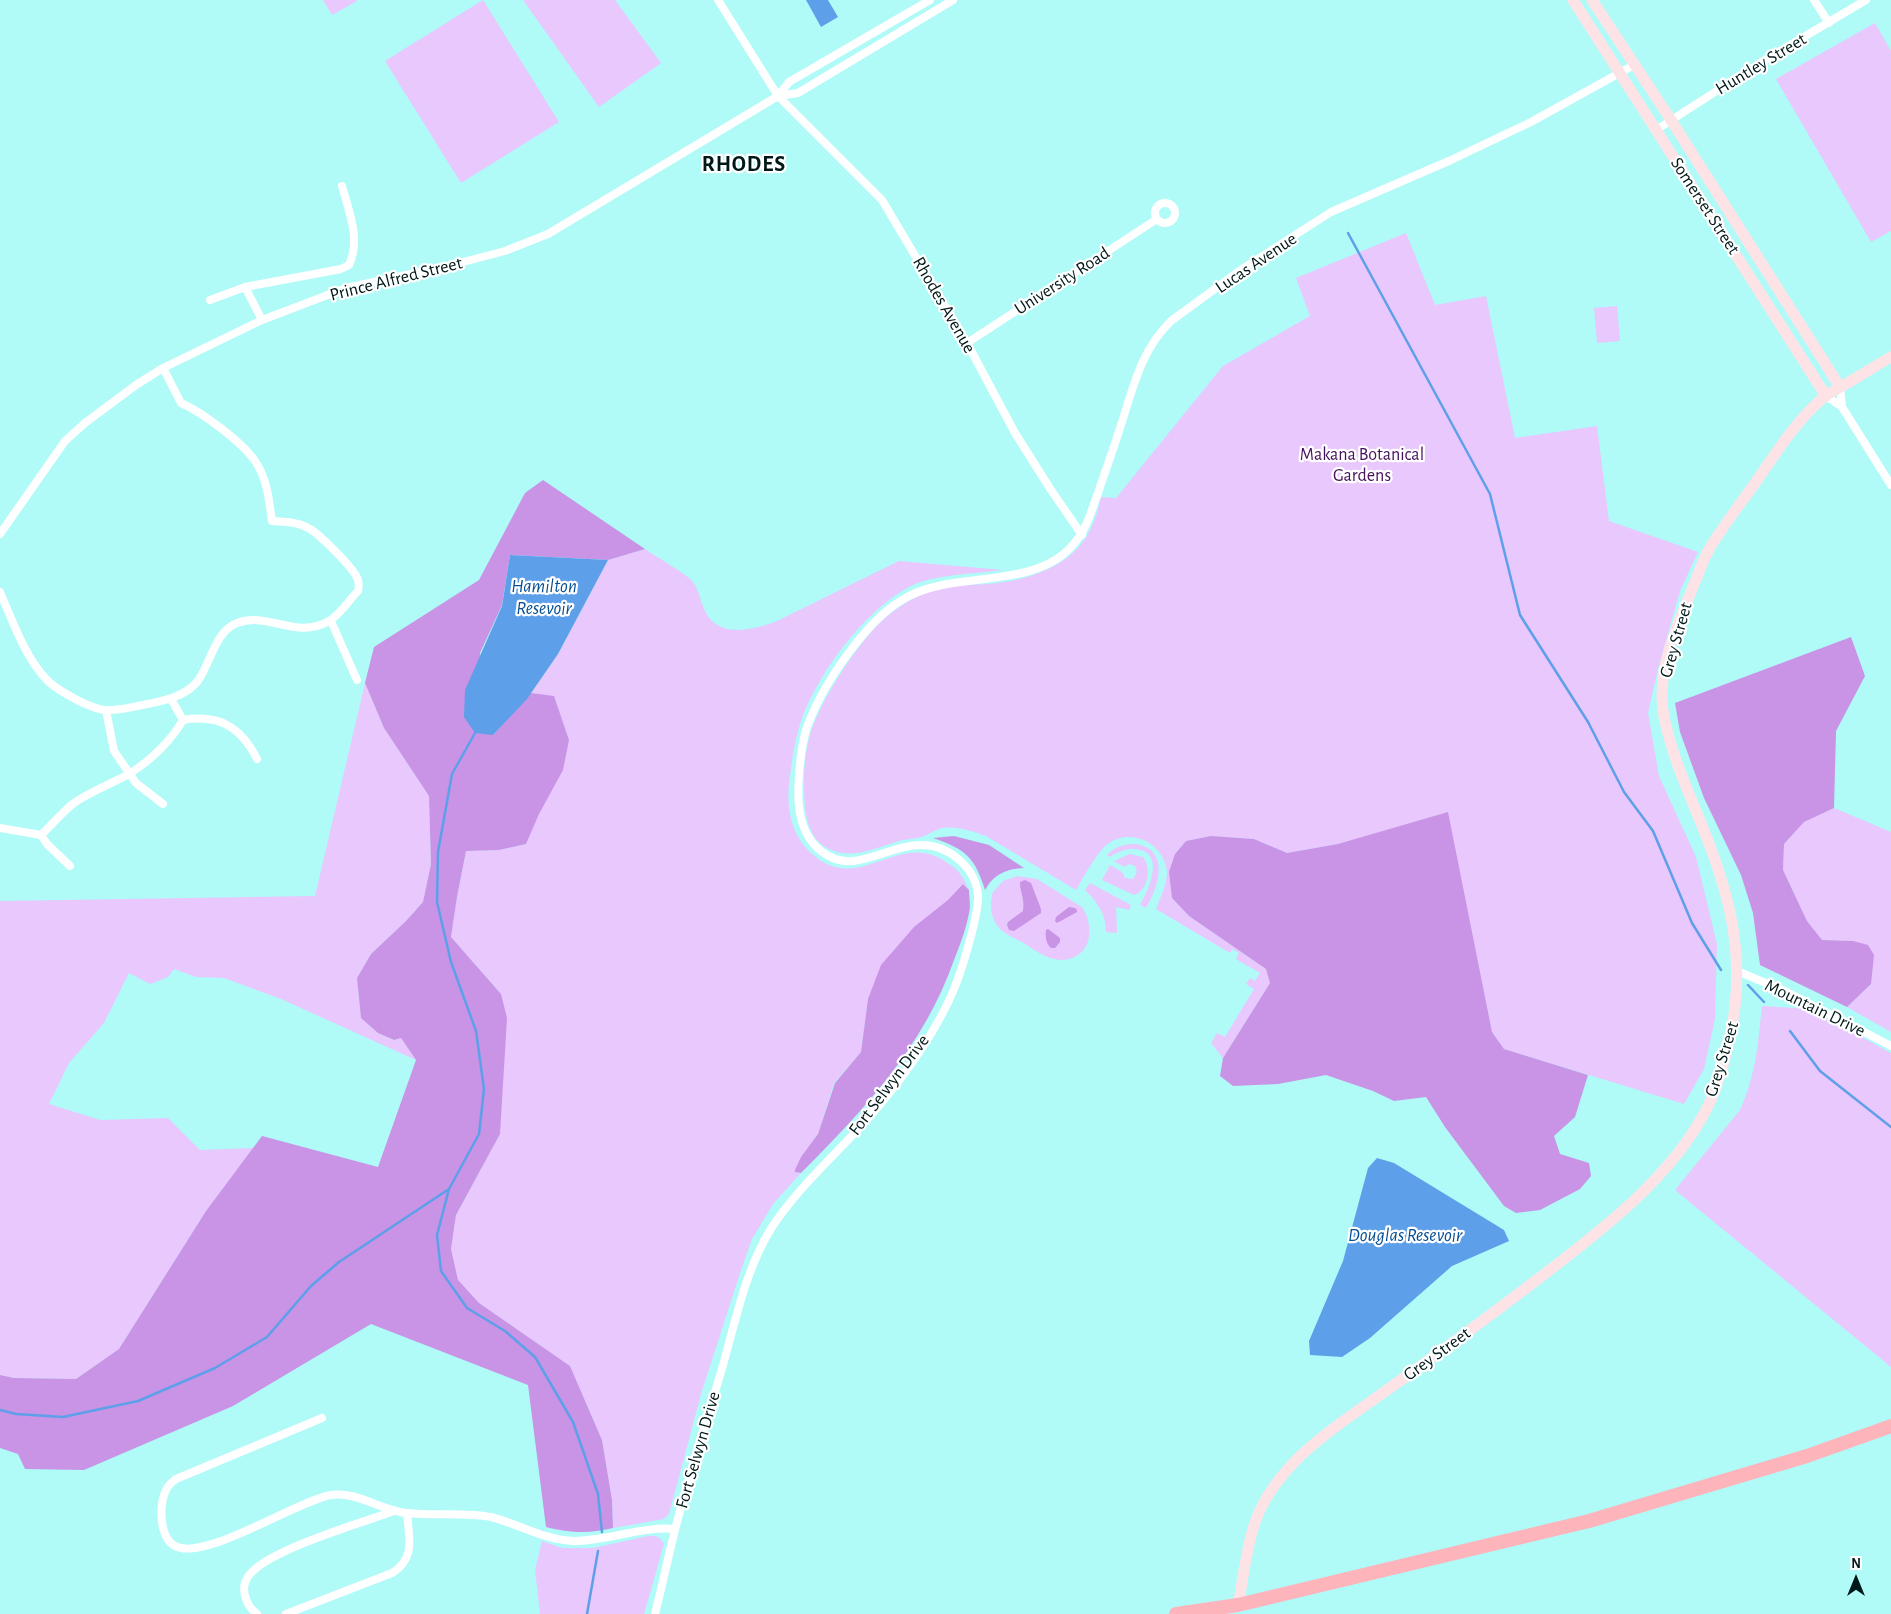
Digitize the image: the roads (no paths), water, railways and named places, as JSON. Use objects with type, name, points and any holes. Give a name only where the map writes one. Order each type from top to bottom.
[{"type":"highway","points":[[1176,1614],[1238,1604],[1589,1521],[1799,1459],[1891,1426]]},
{"type":"main road","name":"Somerset Street","points":[[1573,0],[1826,396]]},
{"type":"main road","name":"Somerset Street","points":[[1592,0],[1671,120],[1840,388]]},
{"type":"main road","points":[[1724,236],[1740,229]]},
{"type":"main road","points":[[1781,325],[1796,316]]},
{"type":"main road","name":"Grey Street","points":[[1238,1604],[1253,1531],[1260,1509],[1272,1489],[1294,1462],[1322,1437],[1469,1331],[1580,1247],[1650,1185],[1686,1143],[1707,1108],[1722,1072],[1736,1012],[1737,971],[1732,920],[1723,886],[1704,831],[1681,776],[1663,714],[1662,690],[1672,642],[1679,620],[1709,550],[1788,435],[1826,396],[1891,357]]},
{"type":"street","name":"Rhodes Avenue","points":[[718,0],[778,96],[882,200],[967,343],[1015,433],[1082,535]]},
{"type":"street","name":"Prince Alfred Street","points":[[0,534],[65,441],[85,423],[121,396],[163,368],[262,320],[346,288],[448,266],[505,251],[548,234],[778,96],[789,82],[930,0]]},
{"type":"street","name":"Prince Alfred Street","points":[[778,96],[798,93],[953,0]]},
{"type":"street","points":[[1814,0],[1829,23]]},
{"type":"street","name":"Huntley Street","points":[[1656,130],[1866,0]]},
{"type":"street","name":"Lucas Avenue","points":[[1004,577],[1040,567],[1053,561],[1066,553],[1082,535],[1114,449],[1139,368],[1149,348],[1161,331],[1172,322],[1242,269],[1332,212],[1451,160],[1531,122],[1634,65]]},
{"type":"street","points":[[210,300],[245,287],[340,269],[349,265],[355,249],[356,239],[342,186]]},
{"type":"street","name":"University Road","points":[[967,343],[1157,220]]},
{"type":"street","points":[[245,287],[262,320]]},
{"type":"street","points":[[0,592],[32,663],[46,680],[91,707],[106,710],[171,699],[186,692],[197,681],[219,640],[235,624],[259,620],[301,629],[315,627],[331,620],[358,591],[358,578],[350,566],[310,529],[295,522],[272,521],[266,484],[255,461],[238,443],[218,427],[194,409],[181,403],[163,368]]},
{"type":"street","name":"Somerset Street","points":[[1840,388],[1842,407]]},
{"type":"street","name":"Somerset Street","points":[[1826,396],[1842,407],[1891,485]]},
{"type":"street","name":"Fort Selwyn Drive","points":[[655,1614],[675,1529],[744,1291],[764,1241],[784,1209],[867,1119],[910,1064],[954,988],[969,939],[978,898],[975,885],[966,867],[952,853],[943,849],[930,845],[916,844],[854,861],[828,856],[816,847],[806,833],[800,812],[798,783],[804,737],[809,720],[838,668],[861,638],[885,613],[899,602],[920,591],[947,584],[1004,577]]},
{"type":"street","points":[[331,620],[357,680]]},
{"type":"street","points":[[171,699],[183,720]]},
{"type":"street","points":[[106,710],[114,751],[136,783],[163,804]]},
{"type":"street","points":[[41,835],[73,804],[101,787],[128,774],[162,748],[183,720],[196,718],[210,719],[223,723],[237,731],[246,740],[257,759]]},
{"type":"street","points":[[0,828],[41,835],[47,844],[70,866]]},
{"type":"street","name":"Mountain Drive","points":[[1737,971],[1785,991],[1891,1046]]},
{"type":"street","points":[[322,1418],[176,1479],[169,1484],[165,1491],[162,1509],[164,1531],[169,1540],[175,1546],[186,1549],[198,1547],[233,1536],[307,1502],[333,1495],[351,1496],[394,1511],[407,1513],[488,1517],[560,1540],[585,1540],[654,1529],[675,1529]]},
{"type":"street","points":[[257,1614],[248,1603],[244,1588],[246,1580],[259,1566],[286,1551],[394,1511]]},
{"type":"street","points":[[286,1614],[392,1573],[403,1565],[406,1562],[409,1548],[407,1513]]},
{"type":"water","points":[[806,0],[828,0],[838,17],[821,27]]},
{"type":"water","name":"Hamilton Resevoir","points":[[510,555],[608,560],[558,654],[527,699],[493,735],[475,733],[464,717],[465,690],[502,606]]},
{"type":"water","name":"Douglas Resevoir","points":[[1377,1158],[1394,1163],[1504,1230],[1509,1241],[1452,1266],[1370,1338],[1342,1357],[1310,1355],[1309,1341],[1343,1261],[1368,1168]]},
{"type":"waterway","points":[[1348,233],[1490,494],[1520,615],[1588,722],[1624,792],[1653,831],[1692,923],[1721,970]]},
{"type":"waterway","points":[[475,733],[452,774],[438,852],[437,902],[451,962],[476,1031],[484,1089],[479,1134],[449,1189],[437,1235],[441,1271],[467,1308],[505,1331],[535,1357],[573,1422],[598,1494],[602,1532]]},
{"type":"waterway","points":[[1748,985],[1764,1002]]},
{"type":"waterway","points":[[1790,1031],[1820,1071],[1891,1127]]},
{"type":"waterway","points":[[0,1410],[16,1414],[63,1417],[138,1401],[215,1368],[267,1337],[311,1286],[339,1262],[449,1189]]},
{"type":"waterway","points":[[587,1614],[598,1551]]},
{"type":"district","name":"RHODES","points":[[744,164]]},
{"type":"park label","name":"Makana Botanical Gardens","points":[[1362,465]]}]
